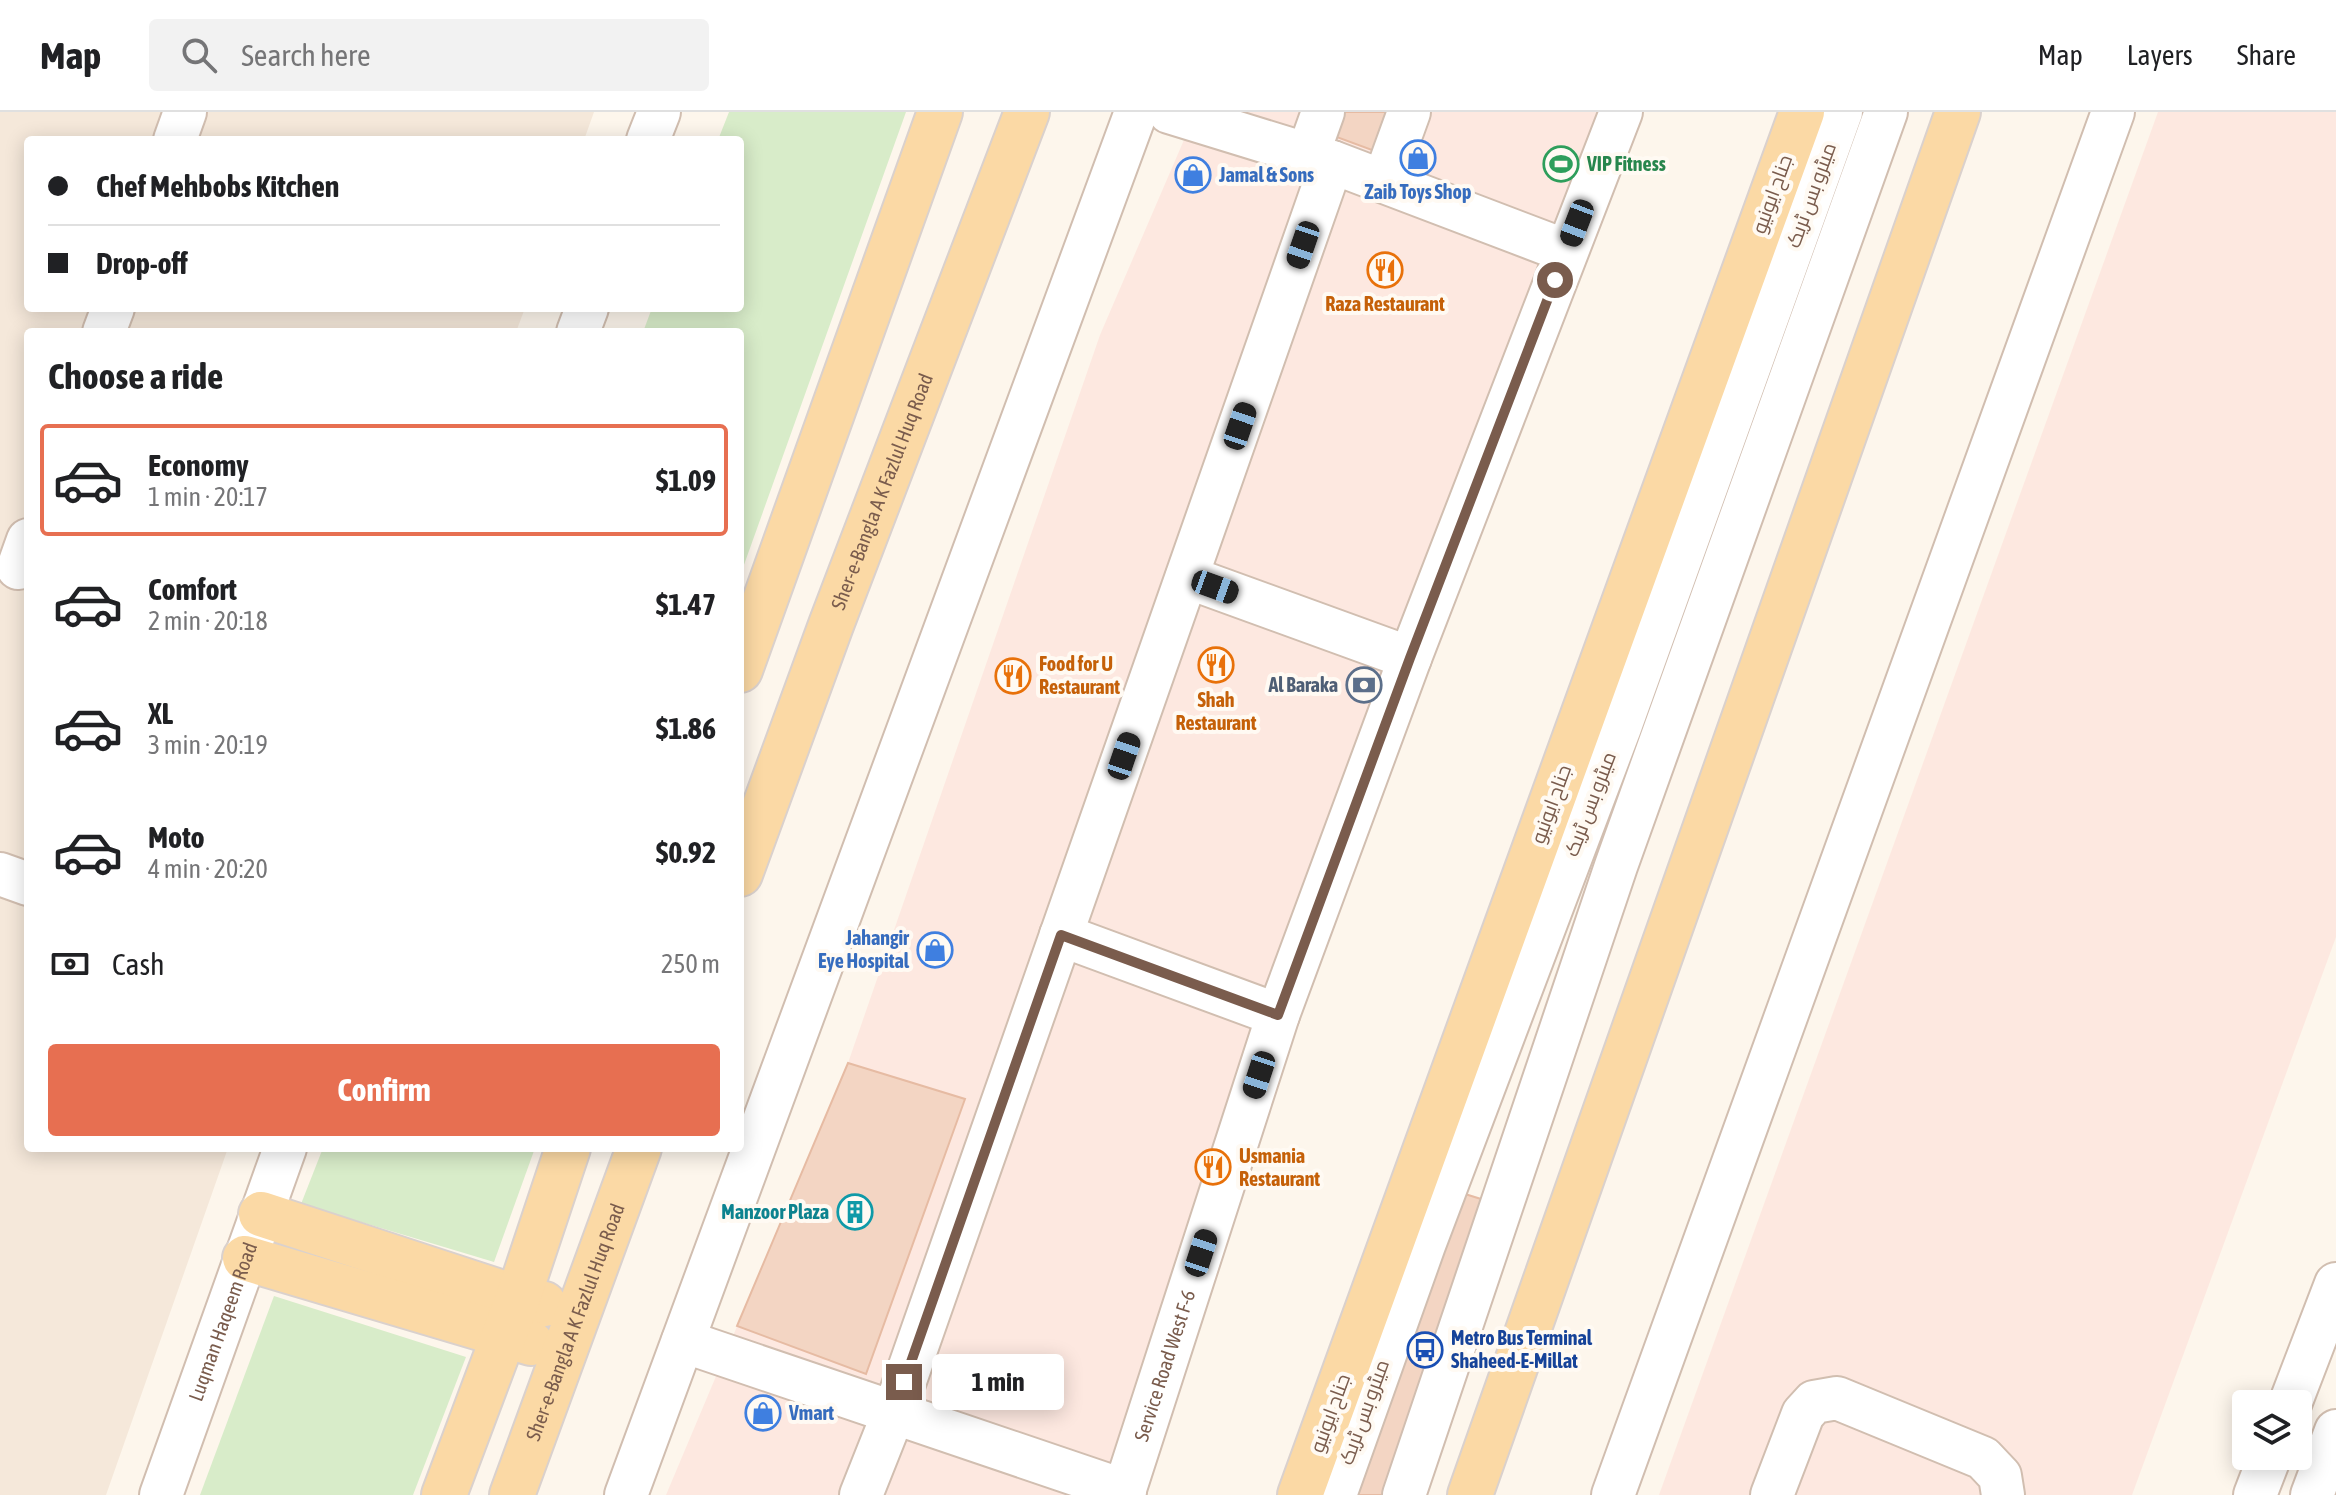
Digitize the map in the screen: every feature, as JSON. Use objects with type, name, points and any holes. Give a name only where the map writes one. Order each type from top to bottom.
[{"type":"main road","points":[[744,659],[940,112]]},
{"type":"main road","name":"Sher-e-Bangla A K Fazlul Huq Road","points":[[744,863],[1027,112]]},
{"type":"main road","name":"جناح ایونیو","points":[[1300,1495],[1802,112]]},
{"type":"main road","points":[[1470,1495],[1958,112]]},
{"type":"main road","points":[[444,1495],[511,1317],[567,1152]]},
{"type":"main road","name":"Sher-e-Bangla A K Fazlul Huq Road","points":[[512,1495],[638,1152]]},
{"type":"main road","points":[[261,1214],[511,1317]]},
{"type":"main road","points":[[245,1258],[572,1332]]},
{"type":"street","points":[[176,136],[185,112]]},
{"type":"street","points":[[650,136],[659,112]]},
{"type":"street","points":[[626,1495],[1136,112]]},
{"type":"street","points":[[1169,112],[1320,158],[1566,251]]},
{"type":"street","points":[[861,1495],[894,1412],[1187,577],[1320,158],[1323,112]]},
{"type":"street","points":[[1384,181],[1409,112]]},
{"type":"street","name":"Service Road West F-6","points":[[1124,1493],[1278,1015],[1410,658],[1621,112]]},
{"type":"street","name":"میٹرو بس ٹریک","points":[[1335,1495],[1424,1245],[1620,727],[1841,112]]},
{"type":"street","points":[[1404,1495],[1616,866],[1886,112]]},
{"type":"street","points":[[1613,1495],[2113,112]]},
{"type":"street","points":[[1187,577],[1410,658]]},
{"type":"street","points":[[0,874],[24,883]]},
{"type":"street","points":[[1061,935],[1278,1015]]},
{"type":"street","name":"Luqman Haqeem Road","points":[[161,1495],[284,1152]]},
{"type":"street","points":[[2295,1390],[2336,1284]]},
{"type":"street","points":[[683,1341],[1124,1493]]},
{"type":"street","points":[[1772,1495],[1803,1414],[1814,1402],[1837,1398],[1983,1458],[2000,1476],[2003,1495]]},
{"type":"street","points":[[2312,1495],[2336,1431]]},
{"type":"street","points":[[2255,1495],[2265,1470]]},
{"type":"shaded area","points":[[0,112],[594,112],[585,136],[24,136],[24,312],[524,312],[518,328],[24,328],[24,1152],[227,1152],[106,1495],[0,1495]]},
{"type":"shaded area","points":[[1196,112],[1632,112],[1098,1495],[666,1495],[848,1063],[1100,335]]},
{"type":"shaded area","points":[[2158,112],[2336,112],[2336,937],[2132,1495],[1659,1495]]},
{"type":"green space","points":[[729,112],[906,112],[744,565],[744,328],[644,328],[650,312],[744,312],[744,136],[720,136]]},
{"type":"green space","points":[[321,1152],[534,1152],[494,1262],[301,1204]]},
{"type":"green space","points":[[274,1296],[466,1357],[413,1495],[200,1495]]},
{"type":"building","points":[[1331,112],[1395,112],[1380,153],[1323,132]]},
{"type":"building","name":"Manzoor Plaza","points":[[848,1063],[965,1099],[866,1374],[737,1326]]},
{"type":"building","name":"Metro Bus Terminal Shaheed-E-Millat","points":[[1465,1194],[1497,1204],[1391,1495],[1353,1495]]},
{"type":"place","name":"Zaib Toys Shop","points":[[1418,158]]},
{"type":"place","name":"VIP Fitness","points":[[1561,164]]},
{"type":"place","name":"Jamal & Sons","points":[[1193,175]]},
{"type":"place","name":"Raza Restaurant","points":[[1385,270]]},
{"type":"place","name":"Shah Restaurant","points":[[1216,665]]},
{"type":"place","name":"Food for U Restaurant","points":[[1013,676]]},
{"type":"place","name":"Al Baraka","points":[[1364,685]]},
{"type":"place","name":"Jahangir Eye Hospital","points":[[935,950]]},
{"type":"place","name":"Usmania Restaurant","points":[[1213,1167]]},
{"type":"place","name":"Manzoor Plaza","points":[[855,1212]]},
{"type":"place","name":"Metro Bus Terminal Shaheed-E-Millat","points":[[1425,1350]]},
{"type":"place","name":"Vmart","points":[[763,1413]]},
{"type":"route","points":[[904,1382],[1061,935],[1278,1015],[1555,280]]}]
